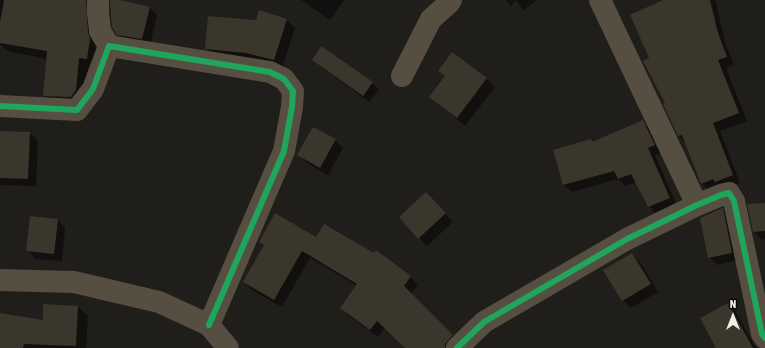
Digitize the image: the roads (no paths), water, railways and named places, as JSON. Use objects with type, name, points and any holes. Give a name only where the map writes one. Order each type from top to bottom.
[{"type":"street","points":[[0,106],[77,110],[93,89],[108,46],[100,31],[98,0]]},
{"type":"street","points":[[402,76],[431,19],[450,3],[451,0]]},
{"type":"street","points":[[600,0],[697,205]]},
{"type":"street","points":[[108,46],[270,72],[284,79],[293,91],[292,107],[284,151],[209,325]]},
{"type":"street","points":[[457,348],[484,322],[627,239],[697,205],[729,193],[734,201],[762,334],[765,338]]},
{"type":"street","points":[[0,280],[74,282],[159,302],[209,325],[228,348]]}]
